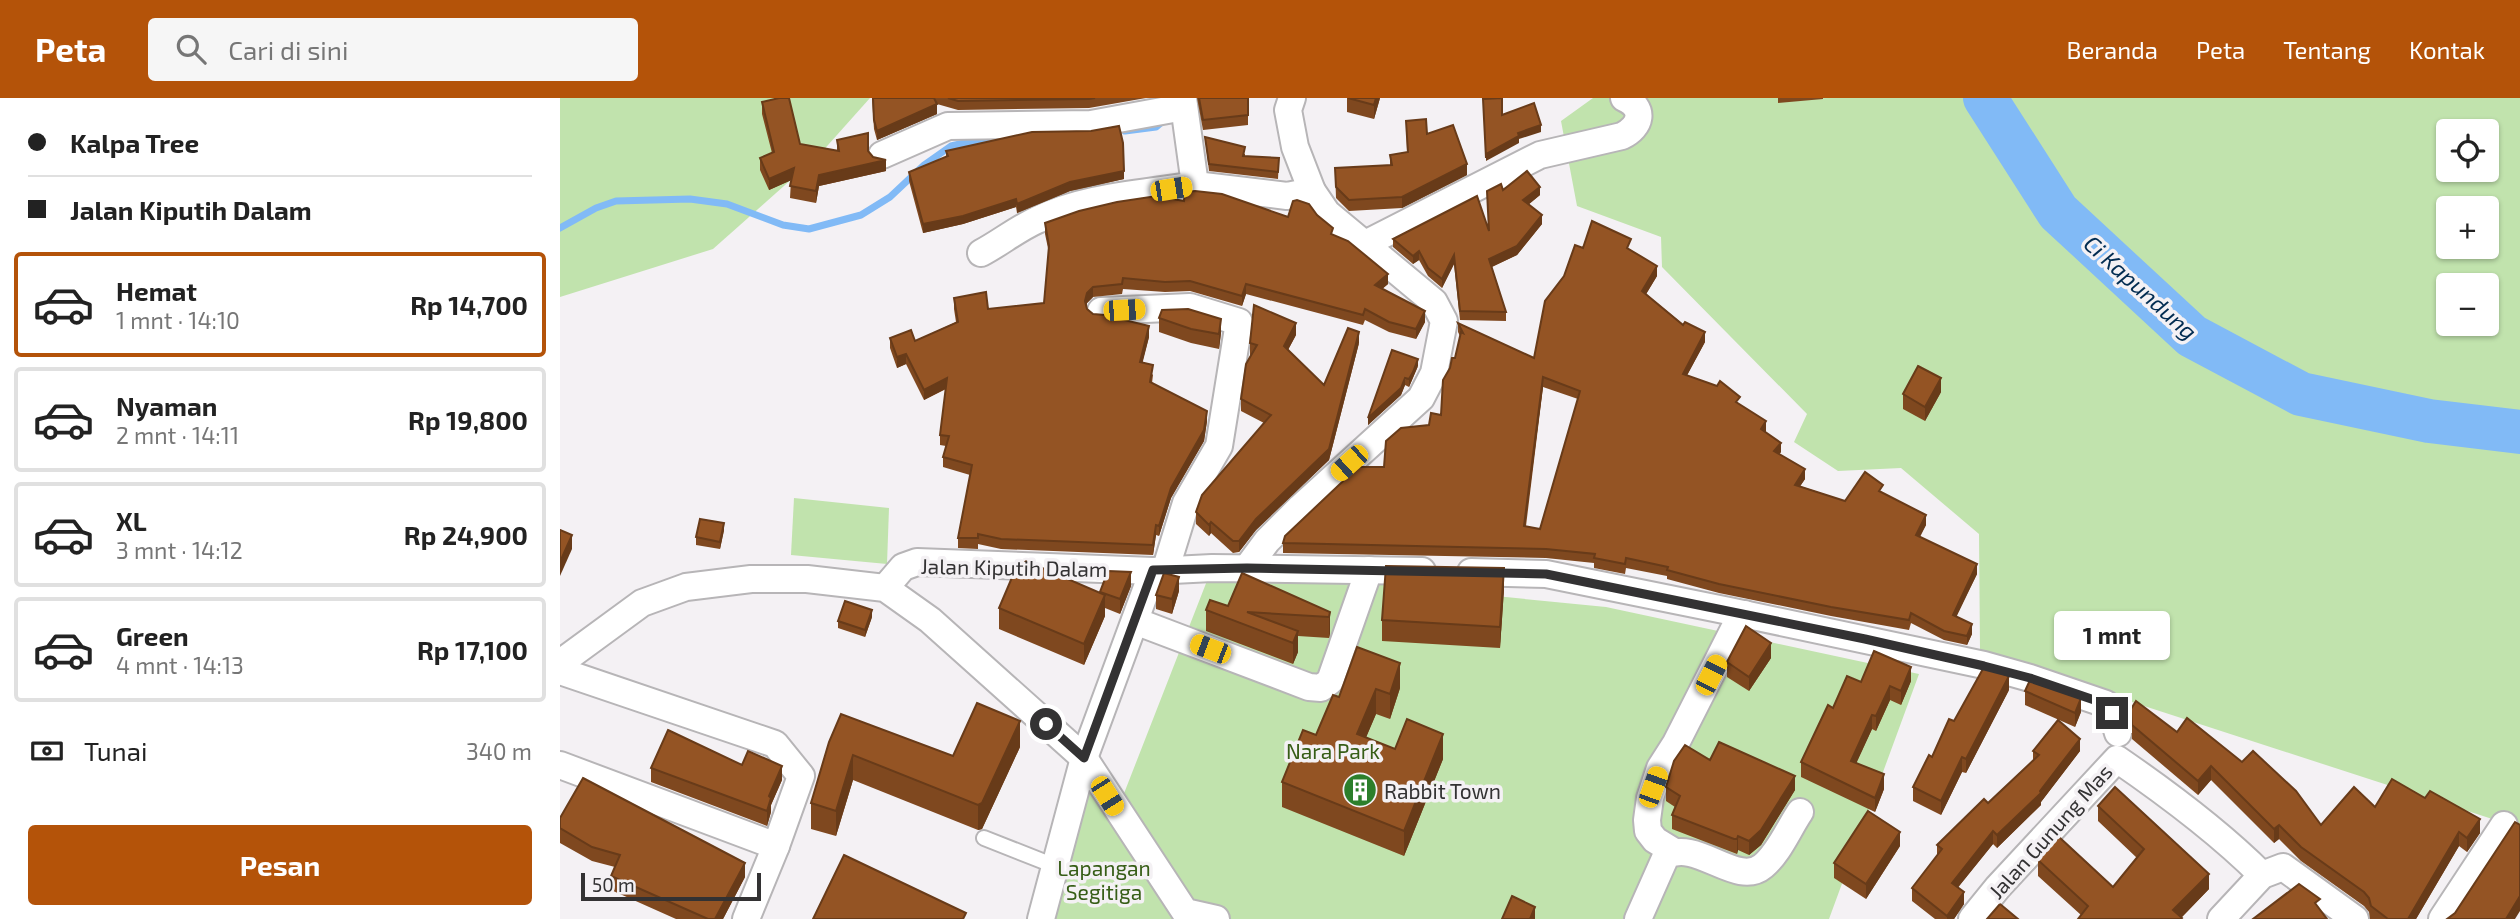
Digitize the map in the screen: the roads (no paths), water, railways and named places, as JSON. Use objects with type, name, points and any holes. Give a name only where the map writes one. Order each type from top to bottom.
[{"type":"street","points":[[1247,568],[1267,541],[1301,507],[1421,398],[1434,373],[1444,321],[1434,302],[1327,213],[1312,191],[1295,147],[1288,110],[1292,98]]},
{"type":"street","points":[[1365,244],[1540,155],[1634,131],[1639,121],[1637,111],[1631,101],[1624,98]]},
{"type":"street","points":[[881,155],[948,127],[1091,124],[1184,103],[1195,185]]},
{"type":"street","points":[[981,253],[1036,220],[1101,200],[1195,185],[1287,196],[1312,191]]},
{"type":"street","points":[[1041,919],[1084,758],[1135,621],[1186,503],[1219,446],[1240,322],[1190,307],[1101,311]]},
{"type":"street","name":"Jalan Kiputih Dalam","points":[[885,588],[903,568],[917,562],[1159,570],[1247,568],[1546,574],[1916,650],[2030,678],[2106,704],[2112,713],[2118,733]]},
{"type":"street","points":[[1135,621],[1310,687],[1321,688],[1330,681],[1369,570]]},
{"type":"street","points":[[560,663],[642,603],[686,587],[751,579],[807,579],[885,588],[930,620],[1084,758],[1179,916],[1216,919]]},
{"type":"street","points":[[1672,851],[1655,840],[1648,831],[1647,820],[1653,787],[1660,768],[1676,743],[1734,629],[1745,614]]},
{"type":"street","points":[[560,670],[775,744],[801,776],[746,919]]},
{"type":"street","name":"Jalan Gunung Mas","points":[[1972,919],[1998,887],[2117,759],[2163,790],[2211,828],[2262,875]]},
{"type":"street","points":[[560,765],[776,846]]},
{"type":"street","points":[[1638,919],[1660,864],[1672,851],[1681,850],[1743,871],[1756,870],[1770,859],[1800,812]]},
{"type":"street","points":[[2442,919],[2504,825]]},
{"type":"street","points":[[2221,919],[2262,875],[2283,867],[2355,919]]},
{"type":"lane","points":[[984,838],[1055,866]]},
{"type":"waterway","name":"Ci Kapundung","points":[[1985,98],[2058,212],[2192,336],[2301,394],[2429,421],[2520,432]]},
{"type":"waterway","points":[[1125,131],[1156,127],[1163,121]]},
{"type":"waterway","points":[[560,228],[596,208],[616,201],[690,199],[727,204],[783,225],[809,229],[861,215],[890,197],[924,165],[951,146],[991,137]]},
{"type":"place","name":"Rabbit Town","points":[[1360,790]]},
{"type":"park label","name":"Nara Park","points":[[1333,750]]},
{"type":"park label","name":"Lapangan Segitiga","points":[[1104,879]]}]
